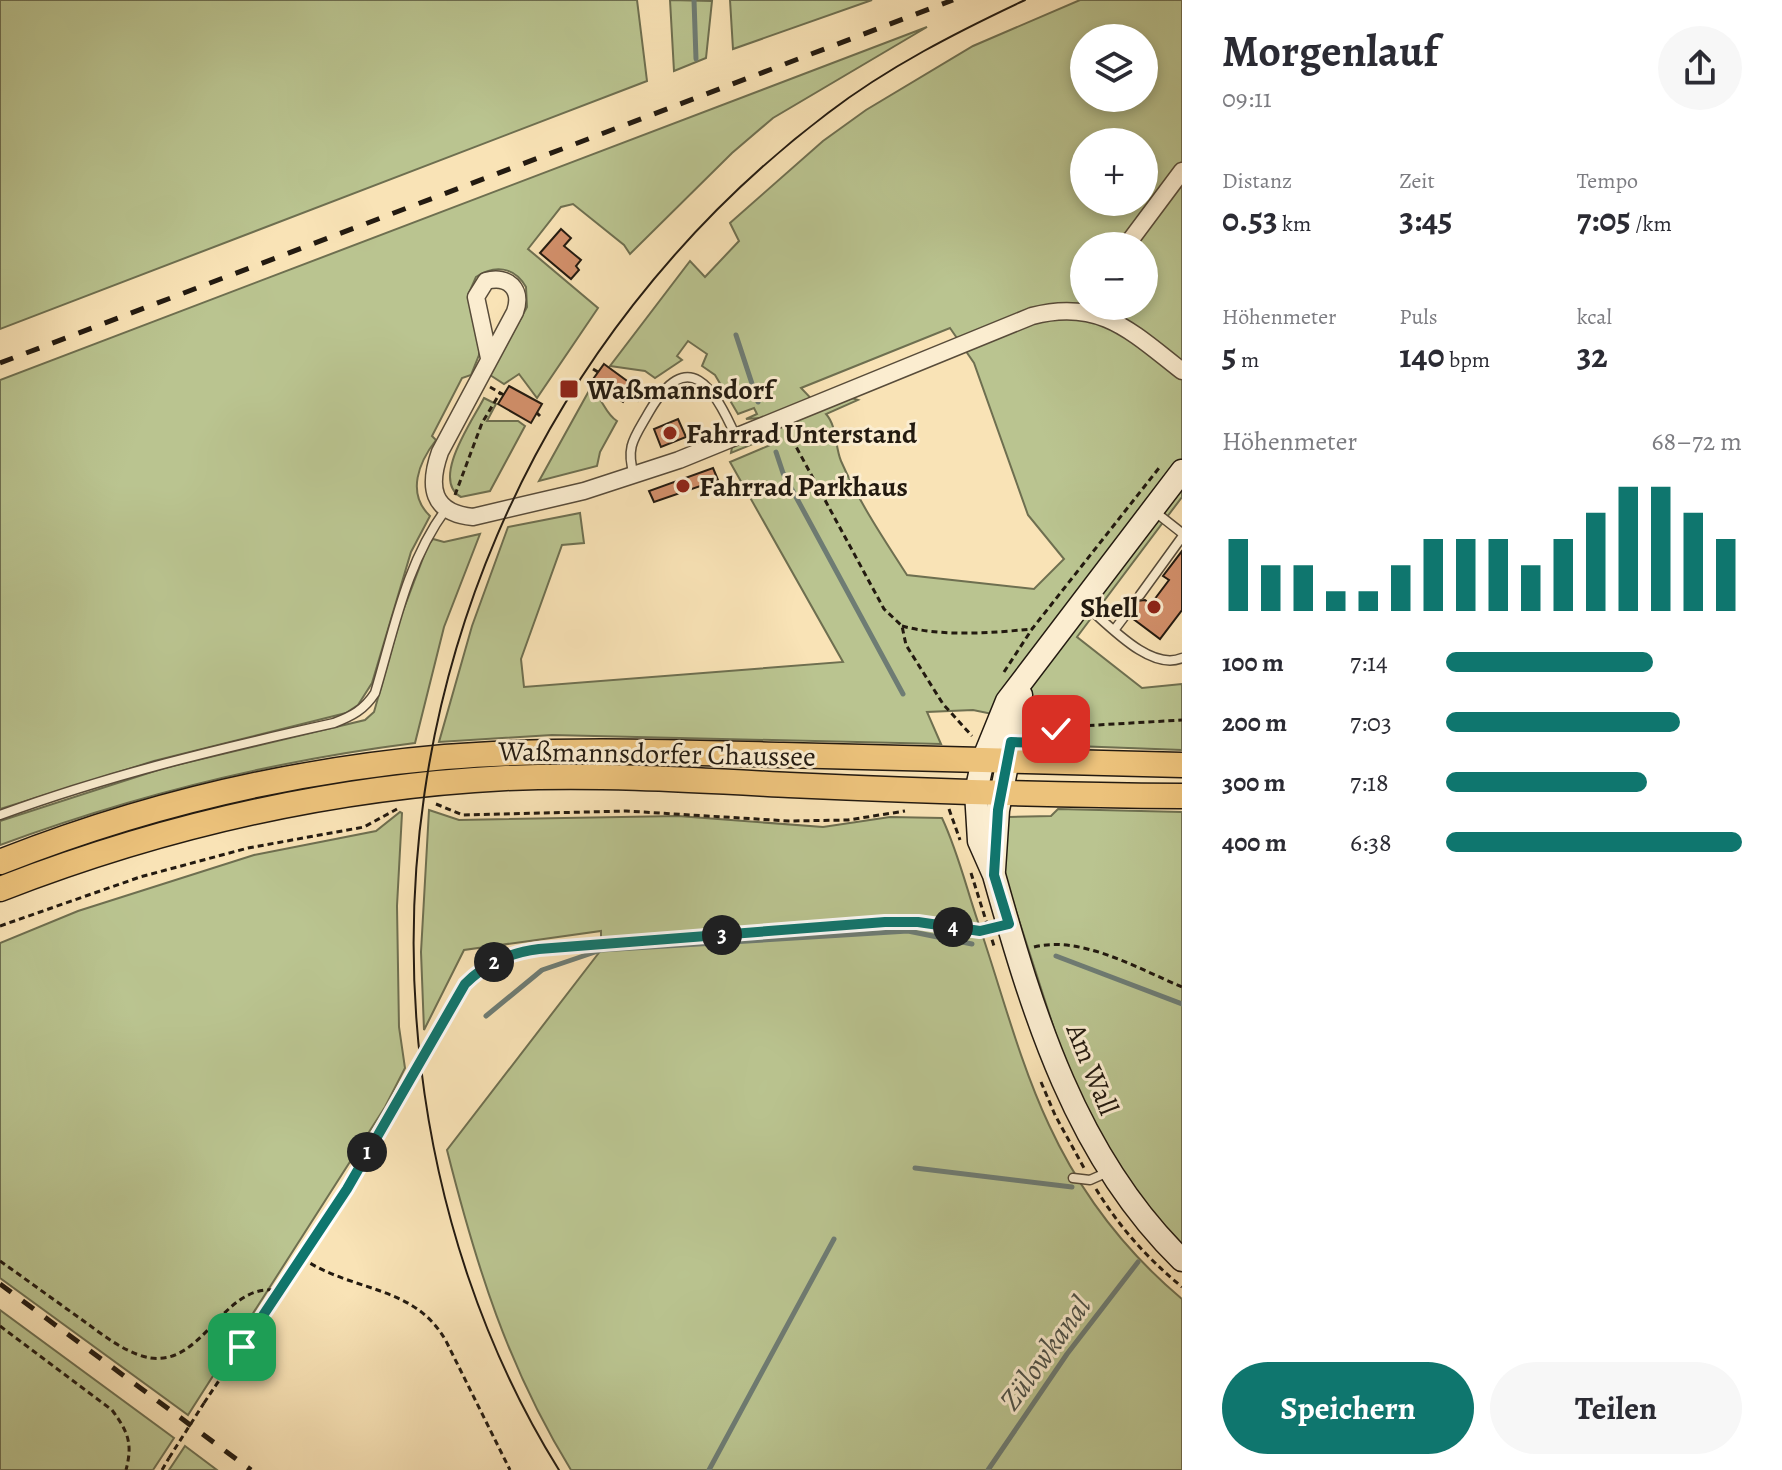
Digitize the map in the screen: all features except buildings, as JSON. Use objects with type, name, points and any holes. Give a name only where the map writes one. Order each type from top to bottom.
[{"type":"main road","name":"Waßmannsdorfer Chaussee","points":[[0,862],[86,831],[192,800],[299,776],[444,757],[602,751],[993,748],[1182,765]]},
{"type":"main road","name":"Waßmannsdorfer Chaussee","points":[[0,889],[93,855],[197,825],[302,802],[436,794],[518,778],[660,777],[1002,793],[1182,796]]},
{"type":"street","points":[[1136,232],[1182,171]]},
{"type":"street","points":[[489,358],[434,469],[432,485],[451,505],[473,517],[634,476],[1032,316],[1070,310]]},
{"type":"street","points":[[1113,320],[1182,371]]},
{"type":"street","points":[[993,748],[1015,717],[1028,674],[1182,471]]},
{"type":"street","name":"Am Wall","points":[[993,748],[976,792],[979,841],[994,875],[1059,1076],[1108,1172],[1139,1215],[1182,1260]]},
{"type":"street","name":"Am Wall","points":[[993,748],[1002,793],[995,836],[994,875]]},
{"type":"lane","points":[[634,476],[628,455],[632,440],[664,387],[675,379],[688,377],[706,385],[717,398],[736,437]]},
{"type":"lane","points":[[0,815],[49,797],[176,760],[334,723],[354,715],[367,706],[375,693],[414,565],[428,534],[451,505]]},
{"type":"lane","points":[[1140,595],[1182,535],[1152,510]]},
{"type":"lane","points":[[1082,602],[1159,662],[1171,663],[1182,658]]},
{"type":"lane","points":[[1115,629],[1127,613]]},
{"type":"lane","points":[[1073,1178],[1090,1180],[1108,1172]]},
{"type":"path","points":[[614,383],[620,387]]},
{"type":"path","points":[[451,505],[482,423],[500,393]]},
{"type":"path","points":[[629,393],[639,401]]},
{"type":"path","points":[[781,418],[884,609],[902,626],[918,631],[1032,629]]},
{"type":"path","points":[[902,626],[906,645],[943,704],[993,748],[1047,743],[1056,729],[1063,727],[1182,720]]},
{"type":"path","points":[[436,794],[463,815],[626,811],[789,821],[848,820],[908,811]]},
{"type":"path","points":[[0,926],[83,895],[188,863],[248,848],[364,827],[402,797]]},
{"type":"path","points":[[162,1470],[347,1189],[465,984],[479,971],[516,952],[539,949],[885,922],[918,922],[980,931],[1009,924]]},
{"type":"path","points":[[1018,952],[1037,946],[1066,945],[1105,956],[1182,987]]},
{"type":"path","points":[[1132,1240],[1182,1287]]},
{"type":"path","points":[[302,1258],[325,1274],[404,1300],[423,1310],[436,1324],[510,1470]]},
{"type":"path","points":[[0,1261],[118,1345],[140,1356],[160,1359],[175,1357],[198,1341],[248,1292],[266,1288],[280,1291]]},
{"type":"path","points":[[0,1326],[112,1410],[124,1427],[131,1448],[126,1470]]},
{"type":"green space","points":[[0,0],[637,0],[647,81],[0,329]]},
{"type":"green space","points":[[670,0],[712,1],[706,58],[674,71]]},
{"type":"green space","points":[[730,0],[872,0],[733,49]]},
{"type":"green space","points":[[1080,0],[1182,0],[1182,497],[1077,637],[1142,688],[1182,684],[1182,750],[1075,746],[1075,731],[973,710],[927,712],[941,744],[552,735],[439,742],[472,626],[508,527],[580,513],[584,543],[562,545],[521,659],[524,687],[843,662],[730,462],[775,443],[770,437],[731,453],[732,447],[768,432],[760,418],[746,419],[757,414],[754,408],[738,414],[715,375],[702,366],[707,354],[688,341],[677,356],[682,360],[655,378],[645,371],[610,366],[690,261],[705,277],[739,241],[730,223],[823,141],[866,110],[973,46]],"holes":[[[950,328],[974,363],[1028,515],[1064,559],[1034,589],[907,575],[848,476],[826,414],[858,400],[852,398],[822,410],[801,388]]]},
{"type":"green space","points":[[927,27],[773,118],[732,153],[630,254],[624,245],[573,204],[561,207],[528,249],[598,308],[537,398],[519,374],[504,384],[490,375],[527,307],[526,287],[510,271],[497,269],[476,277],[468,295],[479,355],[471,375],[462,378],[432,436],[436,440],[420,468],[418,498],[430,516],[411,552],[372,683],[358,705],[346,713],[154,761],[0,809],[0,380]]},
{"type":"green space","points":[[590,389],[617,421],[600,452],[597,466],[539,481]]},
{"type":"green space","points":[[484,398],[496,404],[487,421],[518,421],[525,426],[490,491],[461,497],[453,489],[450,477],[452,464]]},
{"type":"green space","points":[[480,534],[444,627],[415,743],[362,750],[205,782],[102,810],[0,845],[0,821],[164,768],[365,720],[374,712],[401,616],[428,545],[433,539],[444,542]]},
{"type":"green space","points":[[1058,809],[1182,812],[1182,1248],[1157,1223],[1109,1155],[1068,1072],[1005,877],[1002,862],[1005,825],[1009,817],[1051,816]]},
{"type":"green space","points":[[429,810],[459,820],[678,816],[823,827],[890,817],[942,818],[1028,1076],[1061,1150],[1090,1197],[1123,1241],[1182,1299],[1182,1470],[571,1470],[529,1393],[496,1315],[447,1150],[601,950],[601,931],[464,950],[424,1030],[421,952]]},
{"type":"green space","points":[[400,812],[397,906],[399,1027],[405,1068],[385,1107],[188,1415],[0,1278],[0,943],[78,911],[254,855],[376,831]]},
{"type":"green space","points":[[0,1310],[174,1438],[153,1470],[0,1470]]},
{"type":"green space","points":[[185,1446],[217,1470],[169,1470]]},
{"type":"waterway","points":[[694,0],[696,59]]},
{"type":"waterway","points":[[736,335],[758,402]]},
{"type":"waterway","points":[[776,452],[783,473],[903,694]]},
{"type":"waterway","points":[[486,1016],[542,970],[601,950],[908,931],[972,944]]},
{"type":"waterway","points":[[1056,956],[1182,1004]]},
{"type":"waterway","points":[[915,1168],[1072,1187]]},
{"type":"waterway","points":[[709,1470],[834,1239]]},
{"type":"waterway","name":"Zülowkanal","points":[[988,1470],[1067,1354],[1138,1262]]},
{"type":"tram line","points":[[559,1470],[508,1376],[468,1276],[439,1173],[421,1067],[414,929],[424,794],[452,662],[497,536],[558,416],[633,305],[724,203],[828,113],[924,51],[1025,0]]},
{"type":"railway","points":[[0,363],[953,0]]},
{"type":"railway","points":[[0,1284],[251,1470]]},
{"type":"place","name":"Waßmannsdorf","points":[[569,389]]},
{"type":"place","name":"Fahrrad Unterstand","points":[[670,433]]},
{"type":"place","name":"Fahrrad Parkhaus","points":[[683,486]]},
{"type":"place","name":"Shell","points":[[1154,607]]},
{"type":"route","points":[[242,1347],[347,1189],[465,984],[479,971],[516,952],[539,949],[885,922],[918,922],[980,931],[1009,924],[994,875],[998,810],[1011,742],[1047,743],[1056,729]]}]
